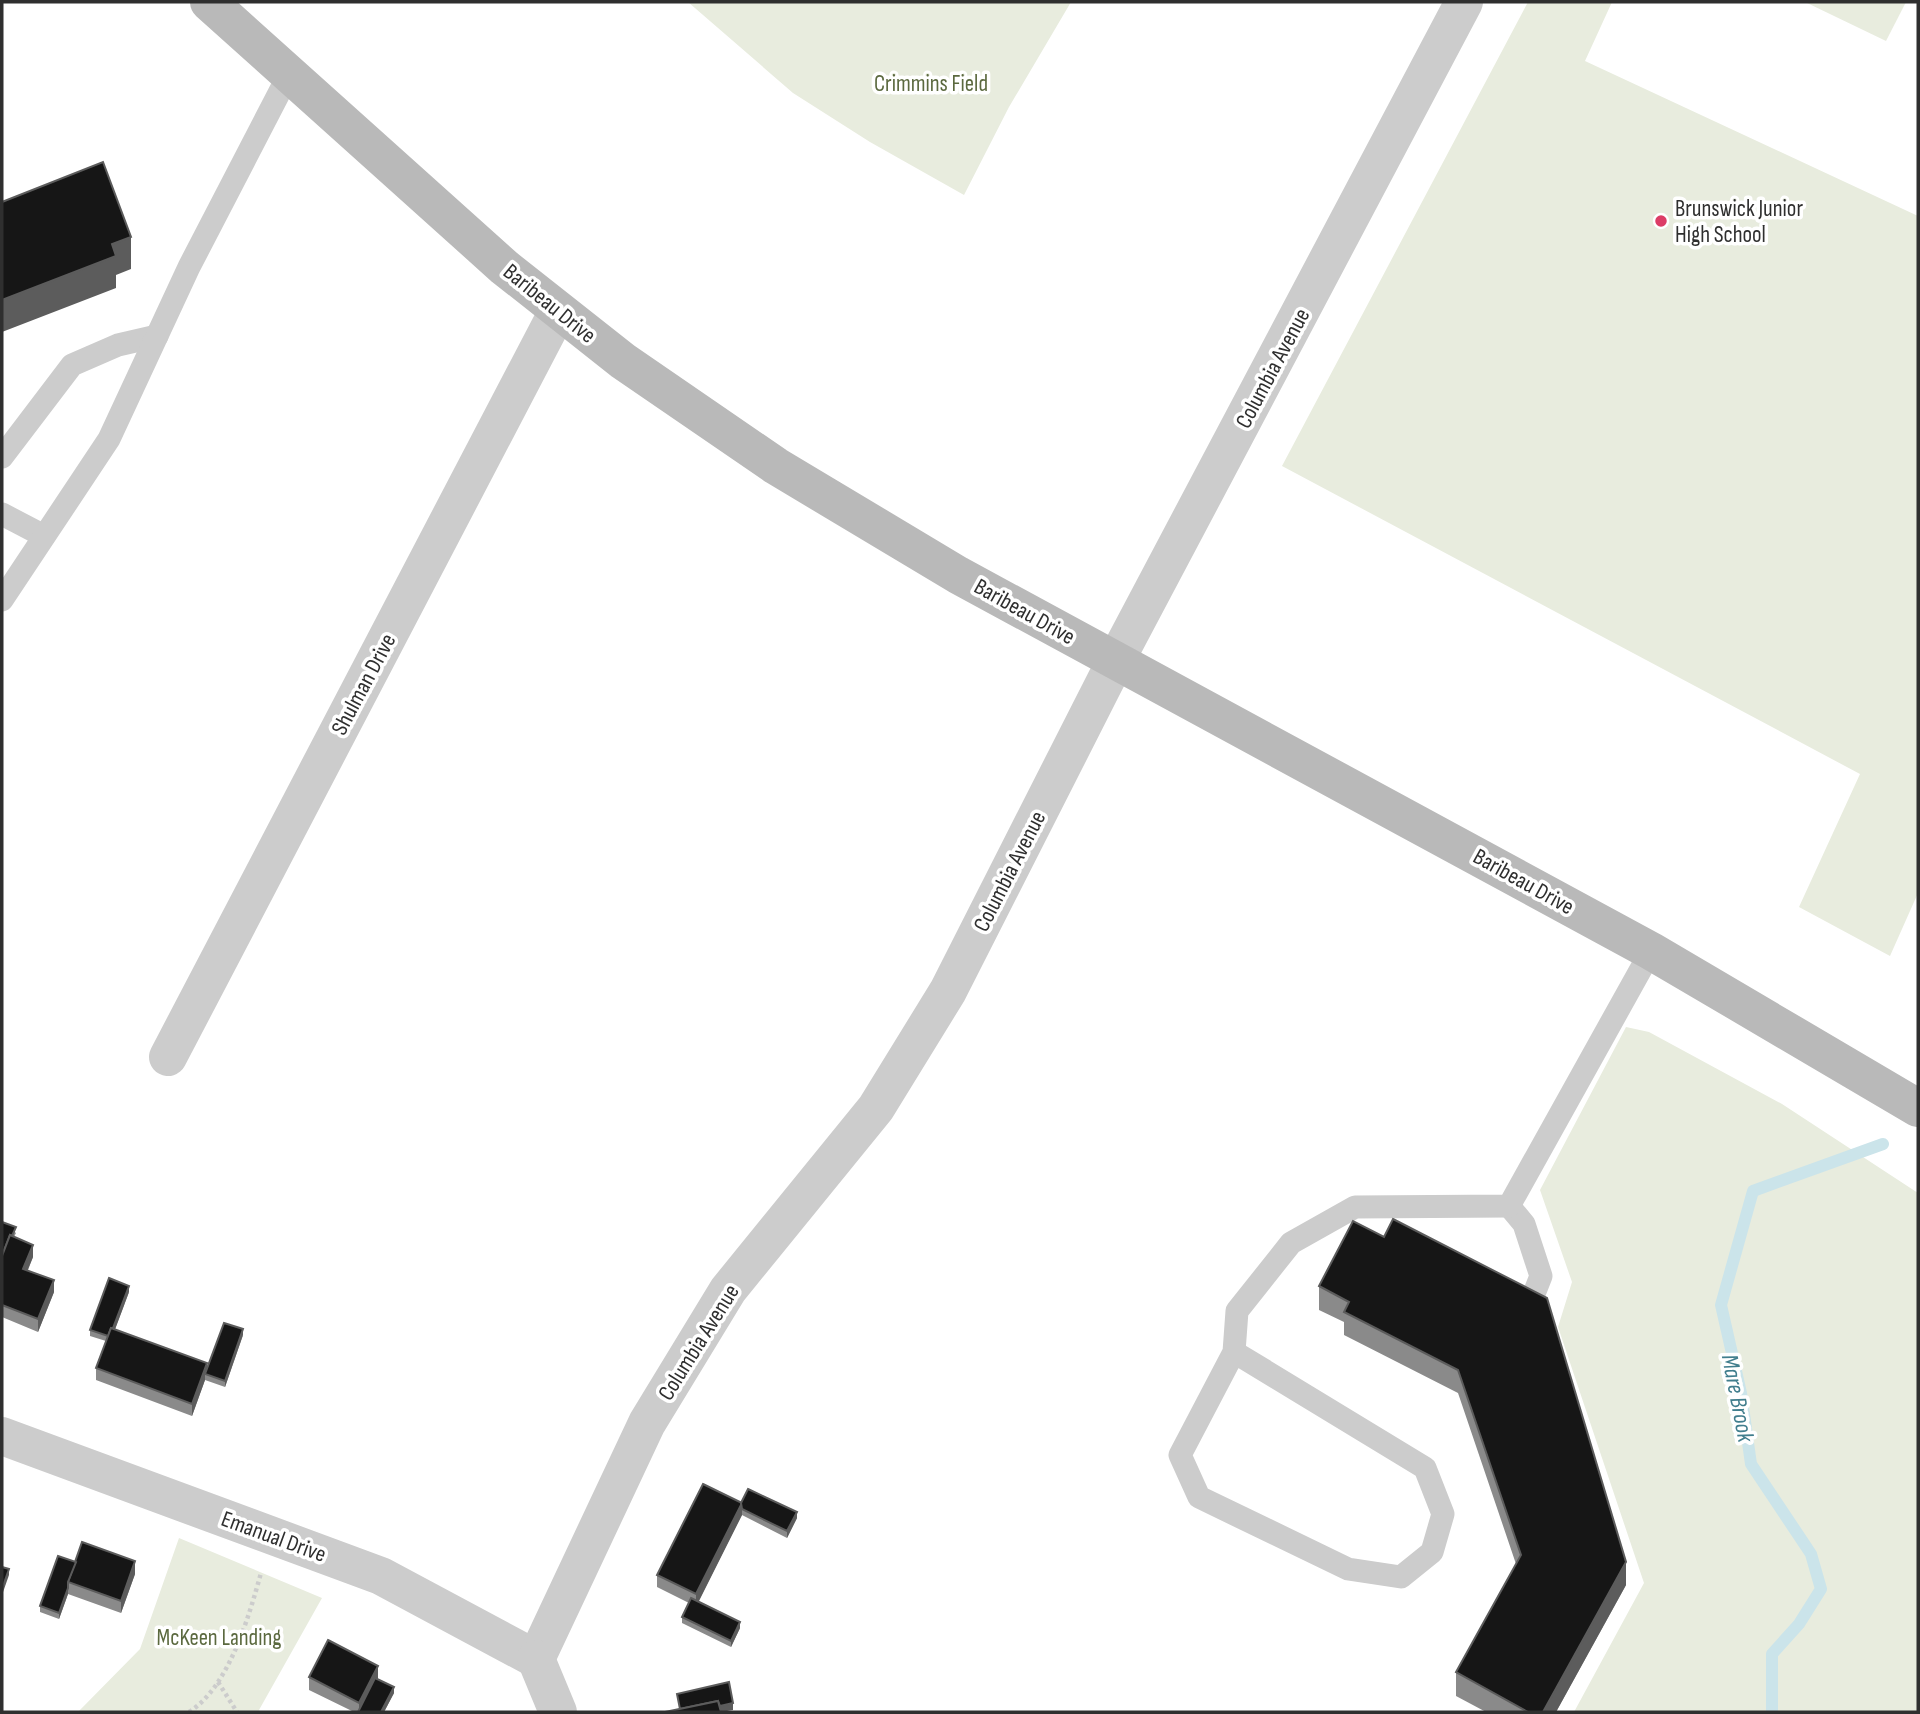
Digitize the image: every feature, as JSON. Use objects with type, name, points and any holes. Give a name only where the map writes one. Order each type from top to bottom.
[{"type":"street","name":"Baribeau Drive","points":[[209,2],[504,267],[623,361],[776,466],[958,575],[1651,951],[1918,1108]]},
{"type":"street","name":"Columbia Avenue","points":[[536,1659],[647,1423],[728,1290],[876,1108],[948,991],[1116,660],[1464,2]]},
{"type":"street","name":"Shulman Drive","points":[[168,1058],[558,311]]},
{"type":"street","name":"Emanual Drive","points":[[2,1436],[381,1576],[536,1659]]},
{"type":"street","points":[[536,1659],[558,1712]]},
{"type":"lane","points":[[2,600],[109,439],[157,336],[289,74]]},
{"type":"lane","points":[[2,457],[72,365],[118,345],[157,336]]},
{"type":"lane","points":[[2,514],[44,536]]},
{"type":"lane","points":[[1509,1206],[1651,951]]},
{"type":"lane","points":[[1509,1206],[1524,1224],[1541,1276],[1530,1304]]},
{"type":"lane","points":[[1234,1352],[1425,1468],[1443,1514],[1432,1552],[1401,1577],[1348,1569],[1199,1497],[1181,1455],[1234,1352],[1237,1311],[1291,1243],[1355,1207],[1509,1206]]},
{"type":"path","points":[[189,1712],[202,1704],[218,1682],[239,1639],[263,1566]]},
{"type":"path","points":[[218,1682],[237,1712]]},
{"type":"green space","name":"Crimmins Field","points":[[688,2],[1071,2],[1009,107],[964,195],[870,142],[793,93]]},
{"type":"green space","name":"Brunswick Junior High School","points":[[1528,2],[1612,2],[1585,61],[1918,216],[1918,893],[1890,956],[1799,907],[1860,774],[1282,466]]},
{"type":"green space","points":[[1805,2],[1906,2],[1886,41]]},
{"type":"green space","points":[[1626,1027],[1649,1032],[1782,1104],[1918,1193],[1918,1712],[1574,1712],[1644,1583],[1558,1327],[1572,1282],[1540,1190]]},
{"type":"green space","name":"McKeen Landing","points":[[179,1538],[322,1598],[259,1710],[261,1712],[78,1712],[140,1649]]},
{"type":"building","points":[[103,162],[131,237],[112,244],[116,256],[2,300],[2,202]]},
{"type":"building","points":[[1393,1219],[1547,1298],[1626,1562],[1543,1712],[1528,1712],[1456,1672],[1521,1555],[1458,1370],[1344,1312],[1349,1302],[1319,1286],[1353,1221],[1384,1237]]},
{"type":"building","points":[[2,1222],[16,1227],[2,1256]]},
{"type":"building","points":[[10,1235],[33,1245],[23,1269],[54,1280],[38,1319],[2,1305],[2,1256]]},
{"type":"building","points":[[109,1278],[129,1286],[108,1336],[90,1330]]},
{"type":"building","points":[[224,1323],[243,1329],[225,1381],[205,1374]]},
{"type":"building","points":[[111,1328],[207,1363],[192,1404],[96,1368]]},
{"type":"building","points":[[703,1484],[742,1503],[696,1594],[657,1575]]},
{"type":"building","points":[[748,1489],[797,1512],[787,1531],[742,1509],[741,1503]]},
{"type":"building","points":[[82,1542],[135,1561],[121,1601],[68,1582]]},
{"type":"building","points":[[58,1556],[76,1562],[59,1613],[40,1606]]},
{"type":"building","points":[[2,1567],[9,1569],[2,1589]]},
{"type":"building","points":[[691,1598],[740,1622],[731,1641],[682,1617]]},
{"type":"building","points":[[328,1640],[378,1666],[359,1703],[309,1677]]},
{"type":"building","points":[[375,1678],[394,1687],[381,1712],[358,1712]]},
{"type":"building","points":[[729,1682],[733,1703],[720,1706],[718,1701],[680,1709],[677,1694]]},
{"type":"building","points":[[718,1701],[721,1712],[665,1712]]},
{"type":"waterway","name":"Mare Brook","points":[[1772,1712],[1772,1654],[1799,1624],[1821,1589],[1811,1554],[1751,1464],[1741,1393],[1721,1305],[1753,1191],[1883,1144]]},
{"type":"place","name":"Brunswick Junior High School","points":[[1661,221]]}]
